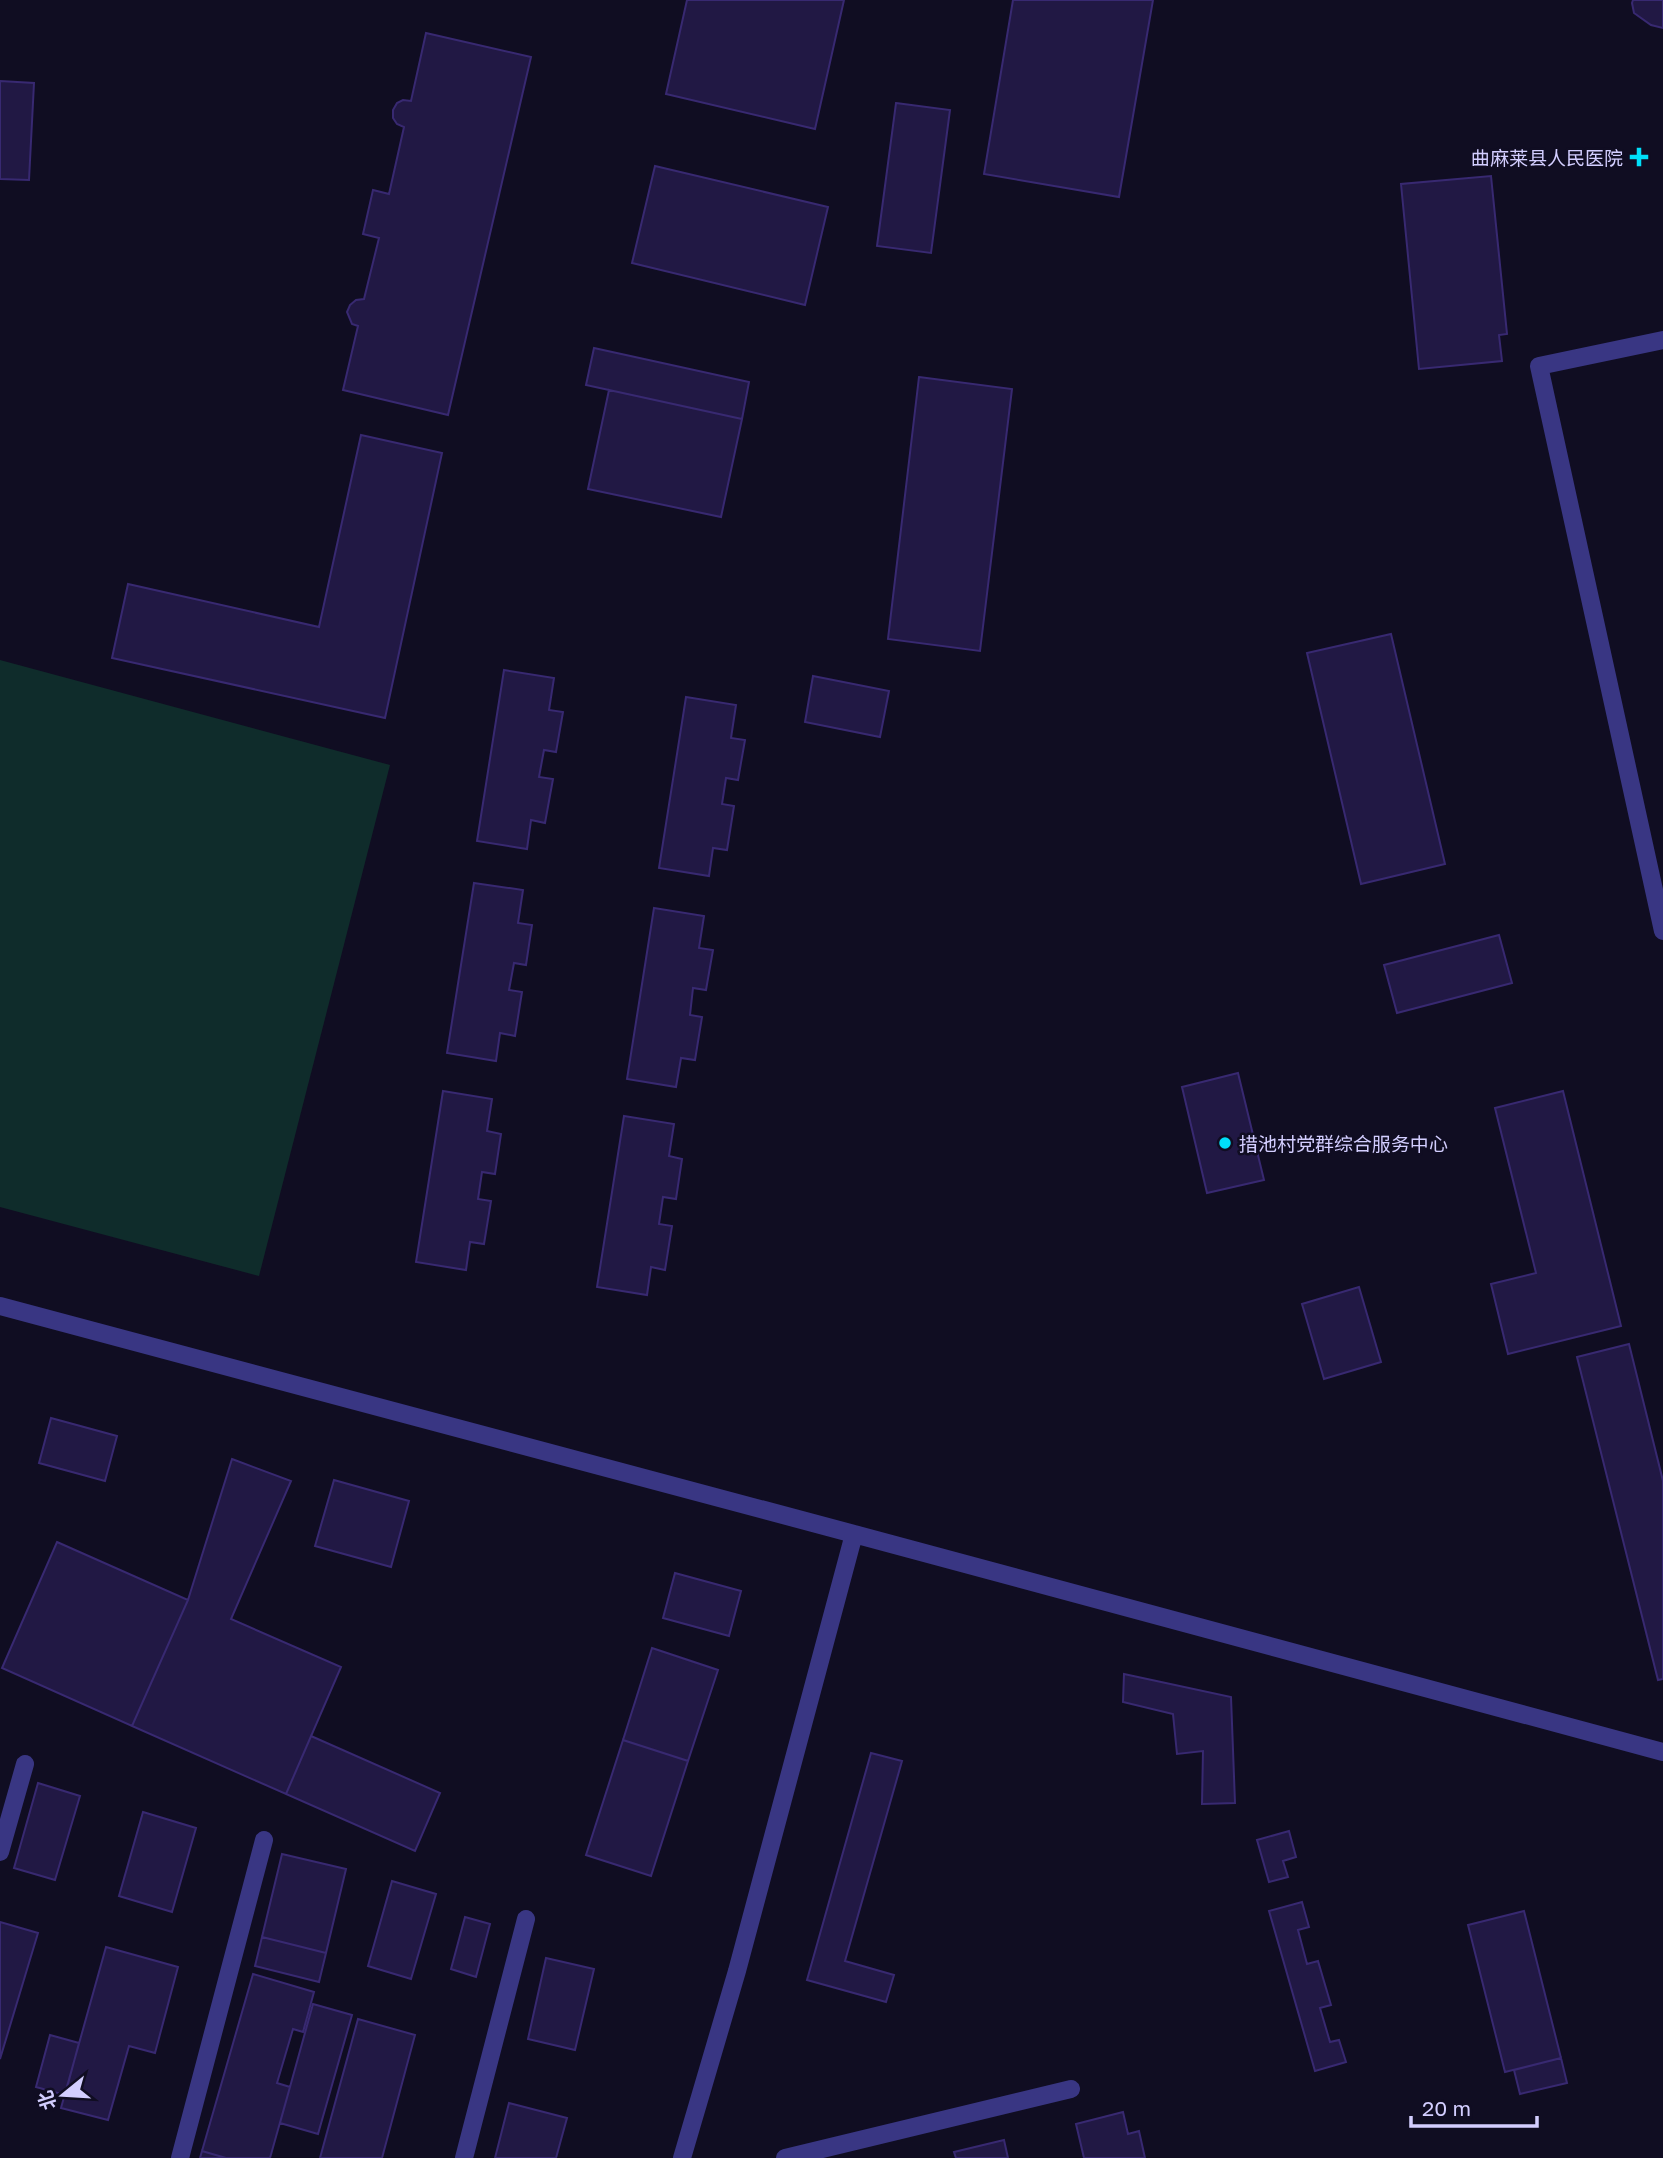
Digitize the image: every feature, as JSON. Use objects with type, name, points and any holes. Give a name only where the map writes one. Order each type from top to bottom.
[{"type":"street","points":[[1663,340],[1539,366],[1663,931]]},
{"type":"street","points":[[0,1306],[1663,1752]]},
{"type":"street","points":[[682,2158],[740,1958],[854,1534]]},
{"type":"street","points":[[0,1852],[25,1764]]},
{"type":"street","points":[[180,2158],[264,1840]]},
{"type":"street","points":[[464,2158],[526,1919]]},
{"type":"street","points":[[785,2158],[1071,2089]]},
{"type":"green space","points":[[0,660],[390,765],[259,1276],[0,1207]]},
{"type":"building","points":[[687,0],[844,0],[815,129],[666,94]]},
{"type":"building","points":[[1013,0],[1153,0],[1119,197],[984,174]]},
{"type":"building","points":[[1633,0],[1663,0],[1663,28],[1651,25],[1634,13]]},
{"type":"building","points":[[426,33],[531,57],[448,415],[343,390],[358,326],[352,324],[347,312],[356,300],[364,299],[379,238],[363,234],[373,190],[389,194],[404,127],[397,124],[393,118],[393,110],[397,103],[403,100],[411,101]]},
{"type":"building","points":[[0,81],[34,83],[29,180],[0,179]]},
{"type":"building","points":[[896,103],[950,110],[931,253],[877,246]]},
{"type":"building","points":[[655,166],[828,207],[805,305],[632,263]]},
{"type":"building","points":[[1491,176],[1507,334],[1499,335],[1502,361],[1419,369],[1401,184]]},
{"type":"building","points":[[594,348],[749,382],[742,419],[586,385]]},
{"type":"building","points":[[919,377],[1012,389],[980,651],[888,639]]},
{"type":"building","points":[[609,390],[742,419],[721,517],[588,489]]},
{"type":"building","points":[[361,435],[442,453],[385,718],[112,658],[128,584],[319,627]]},
{"type":"building","points":[[1391,634],[1445,864],[1361,884],[1307,653]]},
{"type":"building","points":[[504,670],[554,678],[549,710],[563,712],[556,752],[544,750],[539,777],[553,779],[545,823],[531,820],[527,849],[477,841]]},
{"type":"building","points":[[813,676],[889,691],[880,737],[805,722]]},
{"type":"building","points":[[686,697],[736,705],[731,738],[745,740],[738,780],[726,778],[722,804],[734,806],[727,850],[713,848],[709,876],[659,868]]},
{"type":"building","points":[[474,883],[523,890],[518,923],[532,925],[526,965],[514,963],[509,990],[522,992],[515,1036],[500,1033],[496,1061],[447,1053]]},
{"type":"building","points":[[654,908],[704,916],[699,948],[713,950],[706,990],[693,988],[690,1015],[702,1017],[695,1060],[681,1058],[676,1087],[627,1079]]},
{"type":"building","points":[[1499,935],[1512,983],[1397,1013],[1384,965]]},
{"type":"building","points":[[1238,1073],[1264,1180],[1207,1193],[1182,1087]]},
{"type":"building","points":[[443,1091],[492,1099],[487,1131],[501,1134],[495,1174],[482,1172],[478,1199],[491,1201],[484,1244],[470,1242],[466,1270],[416,1262]]},
{"type":"building","points":[[1563,1091],[1621,1326],[1508,1354],[1491,1284],[1536,1273],[1495,1108]]},
{"type":"building","points":[[624,1116],[674,1124],[669,1156],[682,1159],[676,1199],[663,1197],[659,1224],[672,1226],[665,1270],[651,1267],[647,1295],[597,1287]]},
{"type":"building","points":[[1359,1287],[1381,1362],[1324,1379],[1302,1304]]},
{"type":"building","points":[[1629,1344],[1663,1481],[1663,1679],[1658,1680],[1577,1357]]},
{"type":"building","points":[[51,1418],[117,1436],[105,1481],[39,1463]]},
{"type":"building","points":[[232,1459],[291,1481],[231,1619],[341,1667],[286,1794],[132,1726],[188,1600]]},
{"type":"building","points":[[334,1480],[409,1501],[391,1567],[315,1546]]},
{"type":"building","points":[[57,1542],[188,1600],[132,1726],[2,1668]]},
{"type":"building","points":[[675,1573],[741,1591],[729,1636],[663,1618]]},
{"type":"building","points":[[652,1648],[718,1670],[688,1761],[623,1740]]},
{"type":"building","points":[[1124,1674],[1231,1697],[1235,1803],[1202,1804],[1203,1751],[1177,1754],[1173,1714],[1123,1702]]},
{"type":"building","points":[[311,1736],[440,1793],[415,1851],[286,1794]]},
{"type":"building","points":[[623,1740],[688,1761],[651,1876],[586,1855]]},
{"type":"building","points":[[871,1753],[902,1761],[845,1961],[894,1975],[886,2002],[807,1980]]},
{"type":"building","points":[[38,1783],[80,1796],[55,1880],[14,1868]]},
{"type":"building","points":[[143,1812],[196,1828],[172,1912],[119,1896]]},
{"type":"building","points":[[1289,1831],[1296,1857],[1283,1861],[1288,1877],[1269,1882],[1257,1840]]},
{"type":"building","points":[[282,1854],[346,1869],[326,1953],[262,1937]]},
{"type":"building","points":[[392,1881],[436,1894],[411,1979],[368,1966]]},
{"type":"building","points":[[1302,1902],[1309,1927],[1298,1930],[1307,1964],[1318,1961],[1331,2005],[1320,2008],[1330,2042],[1339,2040],[1346,2062],[1315,2071],[1269,1911]]},
{"type":"building","points":[[1524,1911],[1561,2058],[1505,2072],[1468,1925]]},
{"type":"building","points":[[465,1917],[490,1924],[476,1977],[451,1969]]},
{"type":"building","points":[[0,1922],[38,1933],[0,2059]]},
{"type":"building","points":[[262,1937],[326,1953],[319,1982],[255,1966]]},
{"type":"building","points":[[106,1947],[178,1967],[155,2053],[129,2046],[108,2120],[61,2108]]},
{"type":"building","points":[[546,1958],[594,1969],[575,2050],[528,2039]]},
{"type":"building","points":[[253,1974],[314,1992],[303,2032],[293,2029],[277,2083],[290,2087],[270,2158],[226,2158],[202,2151]]},
{"type":"building","points":[[313,2004],[352,2015],[318,2134],[280,2123]]},
{"type":"building","points":[[358,2019],[415,2035],[382,2158],[320,2158]]},
{"type":"building","points":[[50,2035],[79,2043],[65,2095],[36,2087]]},
{"type":"building","points":[[1561,2058],[1567,2083],[1520,2094],[1514,2070]]},
{"type":"building","points":[[509,2103],[567,2118],[556,2158],[495,2158]]},
{"type":"building","points":[[1123,2112],[1128,2134],[1139,2131],[1145,2158],[1084,2158],[1076,2124]]},
{"type":"building","points":[[1004,2140],[1008,2158],[956,2158],[954,2152]]},
{"type":"building","points":[[202,2151],[226,2158],[200,2158]]},
{"type":"place","name":"曲麻莱县人民医院","points":[[1639,157]]},
{"type":"place","name":"措池村党群综合服务中心","points":[[1225,1143]]}]
